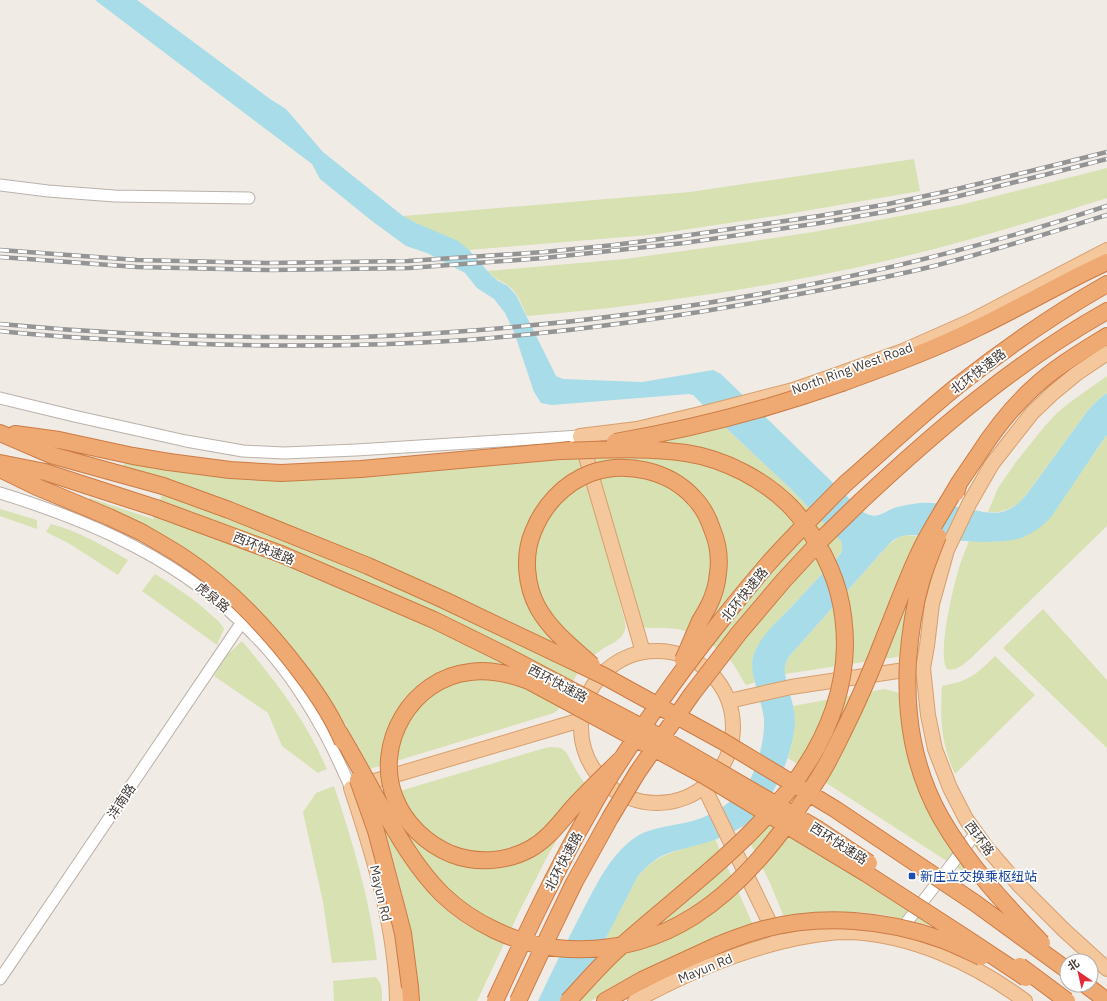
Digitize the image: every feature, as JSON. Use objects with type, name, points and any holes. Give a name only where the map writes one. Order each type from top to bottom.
[{"type":"highway","points":[[561,452],[686,429],[757,410],[842,383],[909,359],[945,343],[984,325],[1107,262]]},
{"type":"highway","name":"北环快速路","points":[[495,1001],[528,928],[556,872],[591,808],[620,760],[674,682],[722,620],[767,566],[805,524],[846,484],[932,406],[990,360],[1107,284]]},
{"type":"highway","name":"北环快速路","points":[[518,1001],[574,883],[637,773],[692,694],[739,633],[784,580],[822,539],[861,501],[905,460],[976,400],[1031,359],[1107,311]]},
{"type":"highway","points":[[0,469],[37,487],[109,517],[164,544],[199,568],[246,608],[287,654],[311,686],[395,831],[413,858],[437,889],[449,900],[472,917],[492,929],[514,938],[540,945],[566,949],[592,950],[609,948],[631,944],[656,936],[693,917],[734,885],[772,844],[823,770],[873,667],[921,548],[992,433],[1008,413],[1033,388],[1060,366],[1107,336]]},
{"type":"highway","points":[[0,432],[59,440],[169,462],[230,470],[281,473],[361,469],[561,452],[628,449],[665,451],[685,453],[729,466],[752,477],[782,498],[811,532],[828,562],[840,599],[845,637],[843,672],[832,714],[819,745],[797,779],[771,811],[743,840],[715,866],[619,948],[568,1001]]},
{"type":"highway","name":"西环快速路","points":[[0,432],[51,455],[163,486],[229,510],[368,566],[444,600],[604,676],[718,738],[835,809],[975,903],[1059,963]]},
{"type":"highway","name":"西环快速路","points":[[0,463],[45,472],[156,508],[280,554],[434,620],[503,654],[651,732],[816,828],[963,924],[1062,997]]},
{"type":"highway","points":[[604,676],[553,629],[538,607],[531,591],[528,578],[528,548],[531,535],[540,517],[553,499],[568,486],[584,476],[600,471],[617,468],[634,469],[660,475],[676,482],[689,493],[701,506],[708,517],[714,532],[717,547],[719,562],[714,593],[674,682]]},
{"type":"highway","points":[[960,483],[930,555],[921,582],[913,618],[907,685],[908,714],[913,746],[921,773],[930,795],[941,818],[956,841],[1000,897],[1059,960]]},
{"type":"highway","points":[[620,760],[544,840],[517,855],[496,860],[475,860],[456,856],[425,839],[409,822],[400,809],[392,792],[389,771],[393,738],[400,722],[408,707],[429,687],[445,679],[469,672],[495,672],[522,678],[705,776],[867,874],[1026,978]]},
{"type":"highway","points":[[339,732],[354,767],[376,831],[403,934],[411,1001]]},
{"type":"highway","points":[[605,1001],[642,980],[718,945],[764,929],[782,925],[819,921],[858,921],[907,929],[956,945],[1026,978],[1062,997]]},
{"type":"highway","points":[[1096,993],[1107,1001]]},
{"type":"main road","name":"North Ring West Road","points":[[580,436],[636,429],[704,413],[793,390],[833,376],[903,350],[971,321],[1107,250]]},
{"type":"main road","points":[[729,701],[791,687],[923,668],[932,604],[947,550],[969,504],[992,464],[1032,413],[1076,374],[1107,353]]},
{"type":"main road","points":[[580,436],[643,652]]},
{"type":"main road","points":[[665,651],[676,653],[696,661],[706,667],[714,675],[729,701],[734,728],[727,757],[707,793],[663,802],[639,801],[621,794],[598,775],[590,763],[584,749],[581,720],[590,692],[601,676],[612,666],[624,658],[643,652],[665,651]]},
{"type":"main road","name":"西环路","points":[[923,668],[928,715],[935,749],[950,788],[966,819],[998,863],[1064,931],[1107,969]]},
{"type":"main road","points":[[351,788],[581,720]]},
{"type":"main road","name":"Mayun Rd","points":[[351,788],[365,830],[384,903],[395,963],[397,1001]]},
{"type":"main road","points":[[707,793],[779,942],[814,935],[845,932],[894,938],[951,957],[986,976],[1026,1001]]},
{"type":"main road","name":"Mayun Rd","points":[[634,1001],[658,988],[704,967],[754,949],[779,942]]},
{"type":"street","points":[[0,185],[48,191],[115,196],[249,198]]},
{"type":"street","points":[[0,398],[186,441],[244,450],[284,453],[580,436]]},
{"type":"street","name":"虎泉路","points":[[0,493],[70,517],[109,534],[170,566],[214,597],[256,636],[284,670],[321,726],[351,788]]},
{"type":"street","name":"洋南路","points":[[0,979],[242,622]]},
{"type":"street","points":[[894,938],[976,833]]},
{"type":"green space","points":[[914,159],[920,191],[776,216],[649,235],[469,250],[464,246],[403,216],[690,192]]},
{"type":"green space","points":[[1107,168],[1107,198],[1038,220],[911,255],[834,272],[749,288],[694,297],[583,311],[527,316],[515,292],[509,286],[496,279],[488,271],[625,259],[813,232],[960,205]]},
{"type":"green space","points":[[1107,376],[1107,393],[1089,409],[1023,499],[1007,510],[988,512],[998,488],[1016,462],[1044,427],[1069,403]]},
{"type":"green space","points":[[723,425],[793,491],[839,538],[842,545],[842,550],[838,557],[773,626],[758,645],[753,658],[752,666],[755,682],[747,685],[732,663],[713,645],[683,630],[642,627],[592,454]]},
{"type":"green space","points":[[1107,435],[1107,526],[971,658],[957,668],[950,670],[947,669],[944,661],[944,650],[947,621],[958,571],[969,541],[991,542],[1018,538],[1046,522]]},
{"type":"green space","points":[[581,457],[624,620],[625,630],[621,637],[593,656],[579,671],[573,681],[565,701],[554,713],[370,769],[334,705],[313,674],[266,617],[239,591],[211,568],[177,545],[88,500],[90,498],[153,519],[167,481],[123,466],[125,462],[362,477]]},
{"type":"green space","points":[[0,509],[37,520],[37,529],[0,516]]},
{"type":"green space","points":[[51,524],[81,535],[128,560],[118,575],[70,544],[46,532]]},
{"type":"green space","points":[[906,535],[931,538],[903,656],[785,674],[787,662],[793,652],[888,545],[899,537]]},
{"type":"green space","points":[[155,574],[195,601],[216,619],[224,629],[217,645],[142,591]]},
{"type":"green space","points":[[1043,609],[1107,680],[1107,748],[1003,648]]},
{"type":"green space","points":[[242,641],[267,671],[299,717],[327,769],[318,773],[282,746],[268,713],[214,676],[227,655]]},
{"type":"green space","points":[[995,656],[1035,695],[955,774],[950,763],[942,731],[942,686],[959,682],[972,676]]},
{"type":"green space","points":[[885,689],[896,692],[904,697],[914,759],[985,886],[788,758],[794,732],[795,719],[793,706]]},
{"type":"green space","points":[[551,747],[561,748],[566,752],[590,791],[564,827],[547,857],[477,1001],[419,1001],[414,950],[404,900],[375,803],[383,796]]},
{"type":"green space","points":[[334,786],[360,872],[370,916],[377,960],[332,963],[323,902],[303,812],[316,793]]},
{"type":"green space","points":[[760,811],[953,931],[878,914],[854,912],[831,912],[784,917],[770,883],[742,826]]},
{"type":"green space","points":[[715,839],[753,925],[697,946],[650,967],[591,1001],[574,1001],[638,876],[646,867],[664,856]]},
{"type":"green space","points":[[375,977],[381,985],[382,1001],[334,1001],[333,981]]},
{"type":"water","points":[[95,0],[137,0],[270,99],[286,109],[323,152],[403,216],[458,241],[469,250],[492,276],[508,286],[516,295],[556,376],[563,379],[642,382],[713,370],[721,374],[863,512],[868,514],[876,516],[896,507],[921,503],[944,504],[991,513],[998,513],[1009,509],[1016,505],[1024,497],[1089,409],[1107,393],[1107,435],[1051,517],[1041,527],[1021,538],[990,542],[943,539],[915,535],[899,537],[888,545],[789,657],[785,665],[785,672],[794,712],[794,732],[789,754],[766,804],[742,827],[711,841],[666,854],[655,860],[638,876],[574,1001],[538,1001],[593,891],[606,869],[620,850],[629,842],[645,832],[697,820],[721,808],[736,796],[748,783],[758,761],[764,727],[763,712],[752,670],[753,657],[764,636],[838,557],[842,549],[841,541],[793,491],[693,395],[689,394],[552,405],[541,403],[534,392],[514,332],[505,313],[494,299],[477,288],[465,273],[427,253],[406,246],[372,221],[320,179],[312,164]]},
{"type":"railway","points":[[0,250],[137,260],[268,263],[408,261],[544,252],[683,236],[819,216],[888,204],[953,190],[1107,152]]},
{"type":"railway","points":[[0,257],[137,267],[270,270],[409,268],[544,258],[684,243],[890,211],[955,197],[1107,159]]},
{"type":"railway","points":[[0,324],[140,334],[331,337],[455,332],[550,324],[738,298],[832,280],[925,259],[1016,234],[1107,206]]},
{"type":"railway","points":[[0,331],[50,336],[147,342],[284,346],[421,343],[541,333],[689,314],[870,280],[956,260],[1021,242],[1107,215]]},
{"type":"place","name":"新庄立交换乘枢纽站","points":[[912,876]]}]
